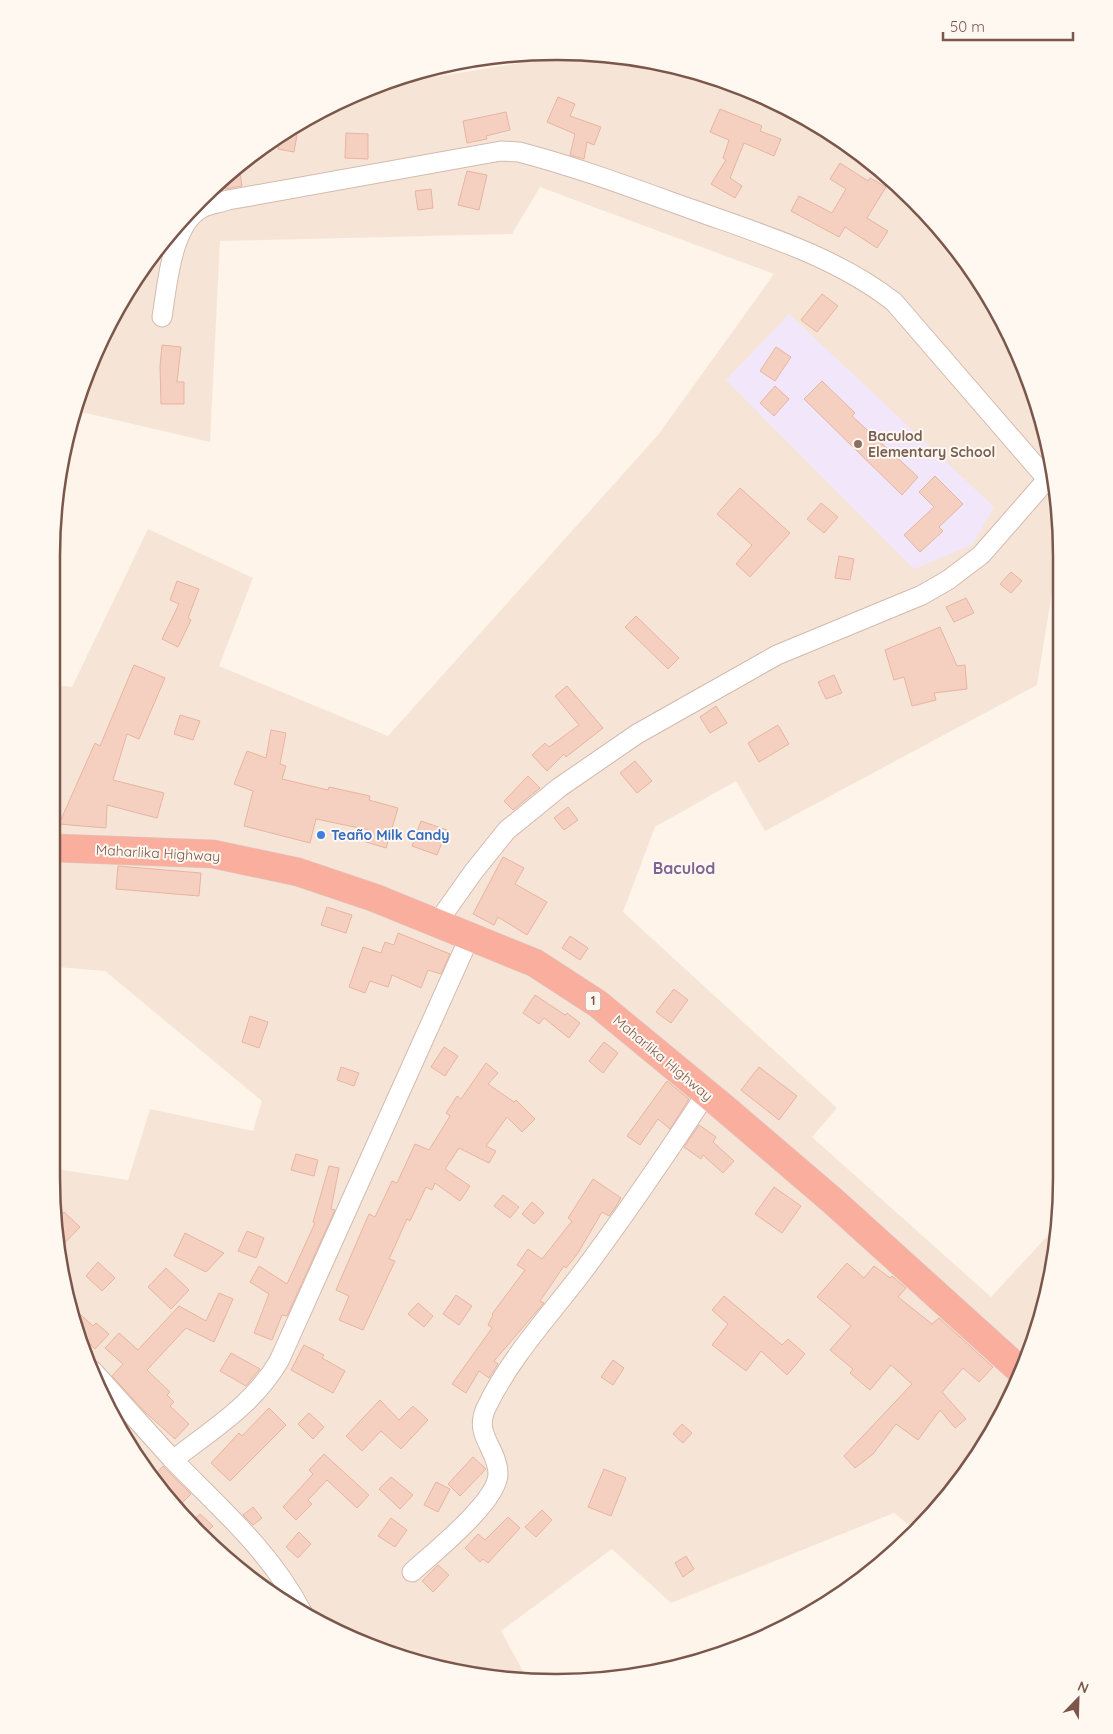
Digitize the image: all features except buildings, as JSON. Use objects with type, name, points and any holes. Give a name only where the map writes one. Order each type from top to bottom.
[{"type":"highway","name":"Maharlika Highway","points":[[60,848],[213,854],[298,872],[375,898],[535,963],[598,1004],[706,1094],[834,1202],[1016,1366]]},
{"type":"street","points":[[202,208],[228,200],[501,151],[519,152],[754,232],[842,267],[871,284],[894,302],[1045,473]]},
{"type":"street","points":[[162,317],[172,257],[181,232]]},
{"type":"street","points":[[437,923],[507,830],[560,786],[637,734],[777,655],[922,595],[948,580],[981,555],[1047,480]]},
{"type":"street","points":[[173,1460],[255,1396],[279,1361],[470,936]]},
{"type":"street","points":[[412,1572],[467,1521],[493,1493],[498,1472],[482,1430],[487,1406],[516,1359],[628,1211],[706,1094]]},
{"type":"street","points":[[106,1385],[173,1460],[258,1546],[289,1586],[296,1599]]},
{"type":"shaded area","points":[[535,61],[589,61],[653,70],[716,86],[776,111],[805,127],[859,163],[908,205],[930,229],[969,281],[1002,337],[1027,397],[1036,428],[1049,492],[1052,524],[1053,586],[1037,685],[765,831],[736,781],[655,827],[623,912],[837,1108],[812,1137],[991,1297],[1050,1233],[1036,1306],[1027,1337],[1002,1397],[986,1426],[950,1480],[910,1526],[894,1513],[671,1603],[612,1549],[501,1631],[524,1673],[492,1670],[428,1657],[397,1648],[337,1623],[308,1607],[254,1571],[205,1529],[163,1480],[127,1426],[111,1397],[86,1337],[77,1306],[64,1242],[61,1210],[60,1170],[128,1180],[150,1109],[253,1131],[262,1101],[105,971],[60,967],[60,686],[72,687],[148,529],[253,578],[219,666],[388,736],[658,435],[774,274],[540,187],[512,234],[220,241],[210,442],[82,412],[98,366],[127,308],[163,254],[205,205],[254,163],[308,127],[366,98],[421,79]]},
{"type":"shaded area","name":"Baculod Elementary School","points":[[789,314],[994,507],[972,545],[914,569],[726,380]]},
{"type":"place","name":"Baculod Elementary School","points":[[858,444]]},
{"type":"place","name":"Teaño Milk Candy","points":[[321,835]]},
{"type":"district","name":"Baculod","points":[[684,868]]}]
